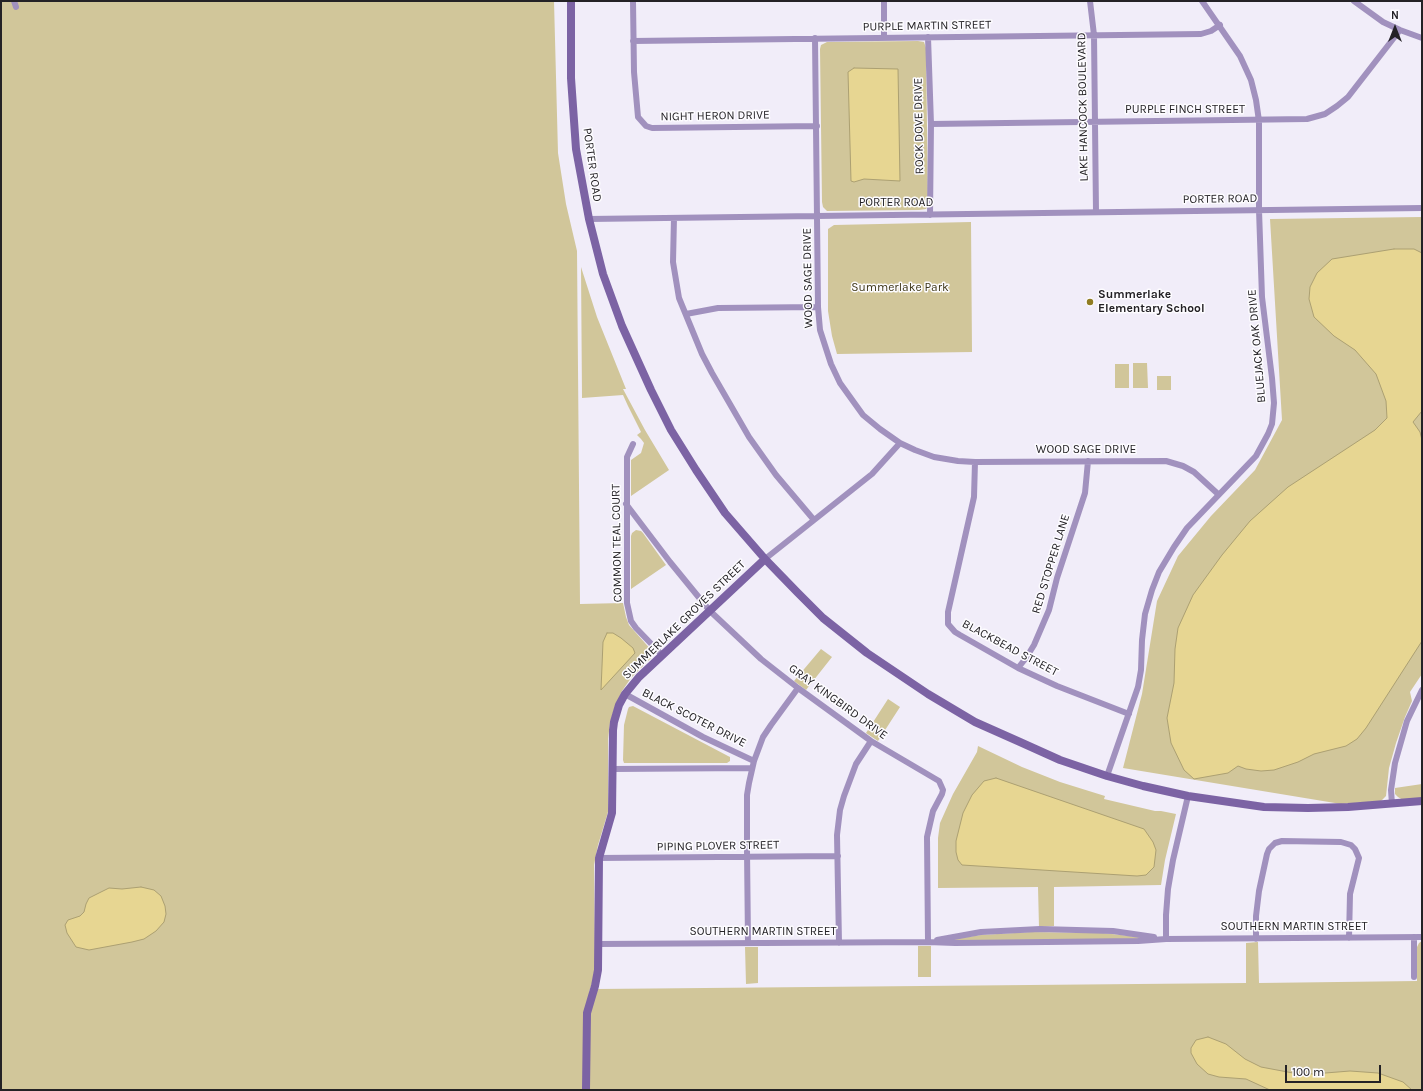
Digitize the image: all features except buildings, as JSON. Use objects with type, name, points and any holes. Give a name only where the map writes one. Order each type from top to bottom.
[{"type":"main road","name":"PORTER ROAD","points":[[571,1],[571,78],[576,150],[589,219]]},
{"type":"main road","points":[[589,219],[603,274],[622,326],[671,430],[696,470],[725,513],[765,559],[823,618],[868,654],[928,694],[975,722],[1060,760],[1107,776],[1143,786],[1188,796],[1264,807],[1308,808],[1422,801]]},
{"type":"main road","name":"SUMMERLAKE GROVES STREET","points":[[586,1090],[586,1018],[598,970],[599,858],[612,813],[614,722],[619,705],[635,681],[765,559]]},
{"type":"street","name":"NIGHT HERON DRIVE","points":[[633,1],[634,72],[638,117],[646,126],[652,128],[817,126]]},
{"type":"street","points":[[884,1],[884,38]]},
{"type":"street","name":"LAKE HANCOCK BOULEVARD","points":[[1090,1],[1094,35],[1096,212]]},
{"type":"street","name":"BLUEJACK OAK DRIVE","points":[[1107,776],[1138,687],[1146,614],[1152,590],[1159,572],[1187,528],[1256,456],[1272,424],[1274,403],[1262,297],[1259,121],[1256,100],[1251,80],[1240,56],[1202,1]]},
{"type":"street","points":[[1354,1],[1382,22],[1422,38]]},
{"type":"street","name":"PURPLE MARTIN STREET","points":[[633,41],[1201,34],[1220,26]]},
{"type":"street","name":"PURPLE FINCH STREET","points":[[931,124],[1307,120],[1325,114],[1348,97],[1400,30]]},
{"type":"street","name":"ROCK DOVE DRIVE","points":[[928,37],[931,124],[930,215]]},
{"type":"street","name":"WOOD SAGE DRIVE","points":[[815,38],[818,307],[820,330],[824,346],[840,383],[863,415],[880,429],[900,442],[914,450],[934,457],[976,462],[1166,461],[1183,466],[1194,472],[1218,494]]},
{"type":"street","name":"PORTER ROAD","points":[[589,219],[1422,208]]},
{"type":"street","points":[[674,218],[673,262],[679,298],[712,374],[749,437],[776,475],[814,520]]},
{"type":"street","points":[[686,314],[718,308],[818,307]]},
{"type":"street","name":"SUMMERLAKE GROVES STREET","points":[[765,559],[872,474],[900,442]]},
{"type":"street","name":"COMMON TEAL COURT","points":[[633,444],[627,457],[627,603],[629,614],[636,628],[662,656]]},
{"type":"street","name":"RED STOPPER LANE","points":[[1018,668],[1034,645],[1049,610],[1059,571],[1084,493],[1088,461]]},
{"type":"street","name":"BLACKBEAD STREET","points":[[976,462],[974,497],[948,612],[948,624],[954,632],[1018,668],[1057,686],[1129,714]]},
{"type":"street","name":"GRAY KINGBIRD DRIVE","points":[[626,504],[670,562],[710,611],[761,659],[871,741],[939,781],[943,790],[933,811],[928,836],[928,942]]},
{"type":"street","points":[[748,943],[747,795],[753,764],[761,743],[771,725],[798,688]]},
{"type":"street","points":[[1392,804],[1391,790],[1395,763],[1407,720],[1422,690]]},
{"type":"street","name":"BLACK SCOTER DRIVE","points":[[625,694],[753,764]]},
{"type":"street","points":[[1415,703],[1422,706]]},
{"type":"street","points":[[839,943],[838,822],[844,796],[856,764],[871,741]]},
{"type":"street","points":[[613,769],[753,764]]},
{"type":"street","points":[[1166,939],[1168,888],[1188,796]]},
{"type":"street","points":[[1256,939],[1256,916],[1259,891],[1267,854],[1269,849],[1282,841],[1341,842],[1351,845],[1355,849],[1359,858],[1350,894],[1348,938]]},
{"type":"street","name":"PIPING PLOVER STREET","points":[[599,858],[838,856]]},
{"type":"street","name":"SOUTHERN MARTIN STREET","points":[[928,942],[981,932],[1040,929],[1113,931],[1166,939]]},
{"type":"street","points":[[1414,937],[1414,977]]},
{"type":"street","name":"SOUTHERN MARTIN STREET","points":[[598,944],[1114,942],[1166,939],[1422,937]]},
{"type":"green space","points":[[1,1],[554,1],[558,153],[566,204],[577,251],[580,604],[623,603],[629,625],[653,652],[651,658],[631,678],[622,691],[615,706],[610,723],[608,739],[608,812],[598,845],[594,865],[595,965],[593,980],[589,992],[597,989],[1246,983],[1246,943],[1258,942],[1259,983],[1417,981],[1417,947],[1422,941],[1422,1090],[1,1090]]},
{"type":"green space","points":[[827,42],[924,42],[926,48],[928,206],[926,209],[919,210],[827,211],[823,207],[822,202],[821,45]]},
{"type":"green space","points":[[1422,217],[1422,674],[1410,692],[1412,701],[1396,743],[1389,768],[1386,796],[1381,801],[1341,804],[1123,768],[1142,694],[1157,601],[1178,556],[1211,516],[1255,470],[1282,420],[1270,219]]},
{"type":"green space","name":"Summerlake Park","points":[[971,222],[972,352],[837,354],[832,336],[828,311],[828,229],[834,225]]},
{"type":"green space","points":[[581,267],[597,317],[626,389],[623,389],[669,470],[631,496],[631,460],[641,453],[644,443],[637,435],[641,432],[623,395],[582,398]]},
{"type":"green space","points":[[1133,363],[1147,363],[1148,388],[1133,388]]},
{"type":"green space","points":[[1115,364],[1129,364],[1129,388],[1115,388]]},
{"type":"green space","points":[[1157,376],[1171,376],[1171,390],[1157,390]]},
{"type":"green space","points":[[636,530],[643,533],[666,565],[631,589],[631,536]]},
{"type":"green space","points":[[821,649],[832,657],[806,690],[794,681]]},
{"type":"green space","points":[[888,699],[900,707],[878,741],[866,733]]},
{"type":"green space","points":[[633,706],[730,757],[730,761],[727,763],[624,763],[624,725],[628,709],[629,707]]},
{"type":"green space","points":[[978,746],[1022,767],[1060,782],[1105,796],[1104,799],[1155,811],[1176,814],[1165,860],[1161,885],[1054,887],[1054,926],[1039,927],[1038,887],[938,888],[938,838],[940,823],[953,794],[977,752]]},
{"type":"green space","points":[[1422,784],[1422,798],[1403,800],[1395,794],[1395,788]]},
{"type":"green space","points":[[1031,932],[1103,933],[1139,937],[1140,939],[954,941],[954,939],[981,935]]},
{"type":"green space","points":[[918,946],[931,946],[931,977],[918,977]]},
{"type":"green space","points":[[745,947],[758,947],[758,983],[746,984]]},
{"type":"shaded area","points":[[854,68],[898,69],[900,181],[864,179],[854,182],[851,181],[848,72]]},
{"type":"shaded area","points":[[1394,249],[1414,249],[1422,253],[1422,411],[1413,422],[1420,432],[1422,440],[1422,641],[1366,728],[1357,739],[1346,746],[1314,754],[1298,762],[1274,770],[1261,771],[1246,769],[1238,766],[1228,773],[1194,779],[1184,770],[1171,743],[1167,718],[1174,683],[1175,649],[1178,628],[1193,595],[1222,555],[1250,521],[1288,487],[1375,430],[1387,418],[1386,401],[1376,374],[1355,350],[1334,336],[1314,317],[1309,299],[1310,287],[1317,273],[1332,259]]},
{"type":"shaded area","points":[[607,633],[613,633],[621,638],[633,648],[635,653],[601,690],[603,642]]},
{"type":"shaded area","points":[[996,778],[1144,829],[1153,842],[1156,850],[1154,867],[1146,875],[1137,876],[962,865],[958,860],[956,852],[956,841],[963,813],[972,795],[984,781]]},
{"type":"shaded area","points":[[141,887],[154,890],[161,896],[165,906],[166,914],[164,922],[156,931],[144,939],[132,942],[89,950],[76,947],[67,933],[65,925],[68,920],[80,916],[84,912],[89,898],[109,888],[122,889]]},
{"type":"shaded area","points":[[1208,1037],[1226,1044],[1245,1059],[1261,1067],[1293,1073],[1313,1074],[1350,1071],[1378,1073],[1403,1082],[1412,1090],[1270,1090],[1246,1079],[1219,1077],[1208,1074],[1197,1064],[1191,1053],[1191,1048],[1196,1040]]},
{"type":"place","name":"Summerlake Elementary School","points":[[1090,302]]}]
